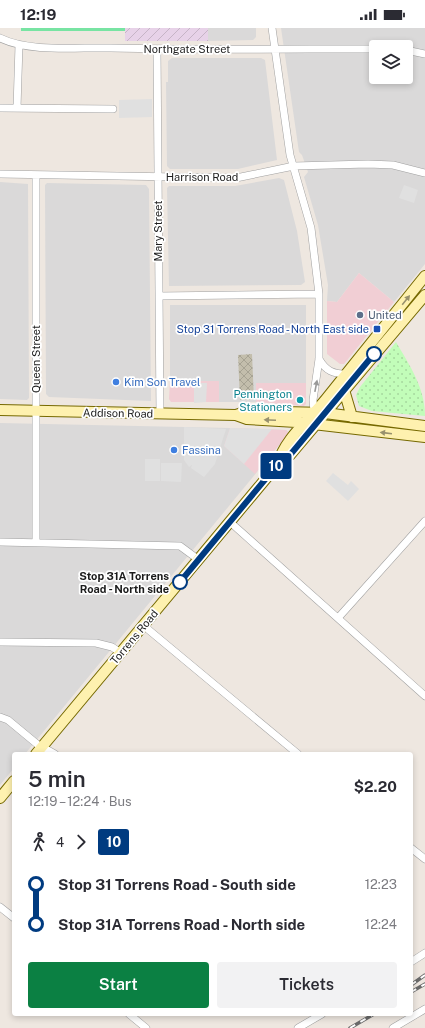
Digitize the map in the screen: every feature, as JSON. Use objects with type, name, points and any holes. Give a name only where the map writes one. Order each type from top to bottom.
[{"type":"main road","name":"Torrens Road","points":[[278,464],[280,455],[305,423],[347,374],[425,276]]},
{"type":"main road","name":"Torrens Road","points":[[39,750],[278,464],[290,455],[425,295]]},
{"type":"main road","points":[[344,390],[352,417]]},
{"type":"main road","name":"Addison Road","points":[[0,410],[236,415],[248,411],[314,412],[425,426]]},
{"type":"main road","name":"Addison Road","points":[[236,415],[247,419],[305,423],[425,437]]},
{"type":"main road","points":[[0,798],[12,783]]},
{"type":"street","points":[[272,28],[277,50],[290,155],[311,228],[319,294],[319,359],[313,400],[314,412]]},
{"type":"street","name":"Northgate Street","points":[[0,38],[19,45],[157,49],[369,49]]},
{"type":"street","points":[[17,108],[19,45]]},
{"type":"street","name":"Mary Street","points":[[157,49],[160,414]]},
{"type":"street","points":[[413,51],[425,54]]},
{"type":"street","points":[[0,108],[113,109]]},
{"type":"street","name":"Harrison Road","points":[[0,174],[236,178],[263,174],[294,166],[393,165],[425,172]]},
{"type":"street","name":"Queen Street","points":[[36,175],[36,543]]},
{"type":"street","points":[[159,296],[319,294]]},
{"type":"street","points":[[319,359],[327,370],[336,374],[347,374]]},
{"type":"street","points":[[338,618],[425,521]]},
{"type":"street","points":[[230,522],[425,696]]},
{"type":"street","points":[[0,542],[180,546],[198,560]]},
{"type":"street","points":[[144,626],[296,752]]},
{"type":"street","points":[[0,642],[96,643],[112,647],[121,653]]},
{"type":"street","points":[[0,717],[8,720],[37,744],[39,750]]},
{"type":"street","points":[[413,850],[425,859]]},
{"type":"street","points":[[0,907],[12,916]]},
{"type":"street","points":[[413,961],[425,953]]},
{"type":"street","points":[[413,1016],[425,1009]]},
{"type":"street","points":[[131,1016],[146,1028]]},
{"type":"street","points":[[298,1028],[319,1016]]},
{"type":"street","points":[[392,1028],[413,1016]]},
{"type":"shaded area","points":[[125,28],[208,28],[208,41],[125,41]]},
{"type":"shaded area","points":[[208,28],[256,28],[256,37],[253,40],[208,41]]},
{"type":"shaded area","points":[[281,28],[425,28],[425,264],[394,302],[359,273],[337,302],[327,301],[328,285],[318,225],[304,177],[308,172],[302,155],[299,152]]},
{"type":"shaded area","points":[[172,58],[261,58],[265,60],[277,160],[238,169],[170,169],[167,166],[166,82],[168,82],[168,61]]},
{"type":"shaded area","points":[[152,99],[152,117],[119,118],[119,100]]},
{"type":"shaded area","points":[[279,178],[284,180],[297,231],[305,282],[301,285],[169,286],[167,188],[169,186],[235,186]]},
{"type":"shaded area","points":[[0,182],[28,184],[29,398],[27,400],[0,399]]},
{"type":"shaded area","points":[[47,183],[146,185],[149,189],[151,401],[49,397],[46,394],[45,185]]},
{"type":"shaded area","points":[[404,185],[418,190],[414,203],[399,198]]},
{"type":"shaded area","points":[[359,273],[394,302],[344,364],[340,364],[327,354],[327,301],[337,302]]},
{"type":"shaded area","points":[[170,305],[306,305],[306,383],[256,383],[256,402],[219,402],[219,381],[170,381]]},
{"type":"shaded area","points":[[252,354],[254,400],[240,400],[238,355]]},
{"type":"shaded area","points":[[170,381],[219,381],[219,402],[171,402],[169,399]]},
{"type":"shaded area","points":[[194,383],[207,383],[206,402],[194,403]]},
{"type":"shaded area","points":[[256,383],[306,383],[306,404],[304,406],[256,402]]},
{"type":"shaded area","points":[[0,423],[286,430],[289,433],[27,752],[12,752],[12,770],[0,785]]},
{"type":"shaded area","points":[[184,427],[226,429],[215,464],[204,477],[191,468],[192,465],[189,467],[184,460]]},
{"type":"shaded area","points":[[230,428],[286,430],[289,433],[255,474],[224,446]]},
{"type":"shaded area","points":[[230,428],[272,429],[244,464],[224,446]]},
{"type":"shaded area","points":[[145,459],[160,459],[160,481],[145,481]]},
{"type":"shaded area","points":[[161,463],[182,463],[181,482],[161,481]]},
{"type":"shaded area","points":[[333,473],[348,485],[351,481],[359,489],[348,501],[326,481]]},
{"type":"green space","points":[[21,28],[125,28],[125,31],[21,31]]},
{"type":"green space","points":[[396,342],[420,387],[425,416],[372,411],[359,406],[356,395],[360,387]]},
{"type":"railway","points":[[413,984],[425,975]]},
{"type":"railway","points":[[413,991],[425,984]]},
{"type":"railway","points":[[350,1028],[371,1016]]},
{"type":"bus line","name":"10","points":[[180,582],[278,464],[290,455],[374,354]]},
{"type":"place","name":"United","points":[[360,315]]},
{"type":"place","name":"Stop 31 Torrens Road - North East side","points":[[377,329]]},
{"type":"place","name":"Kim Son Travel","points":[[116,382]]},
{"type":"place","name":"Pennington Stationers","points":[[300,400]]},
{"type":"place","name":"Fassina","points":[[174,450]]},
{"type":"place","name":"Stop 31A Torrens Road - North side","points":[[180,582]]}]
